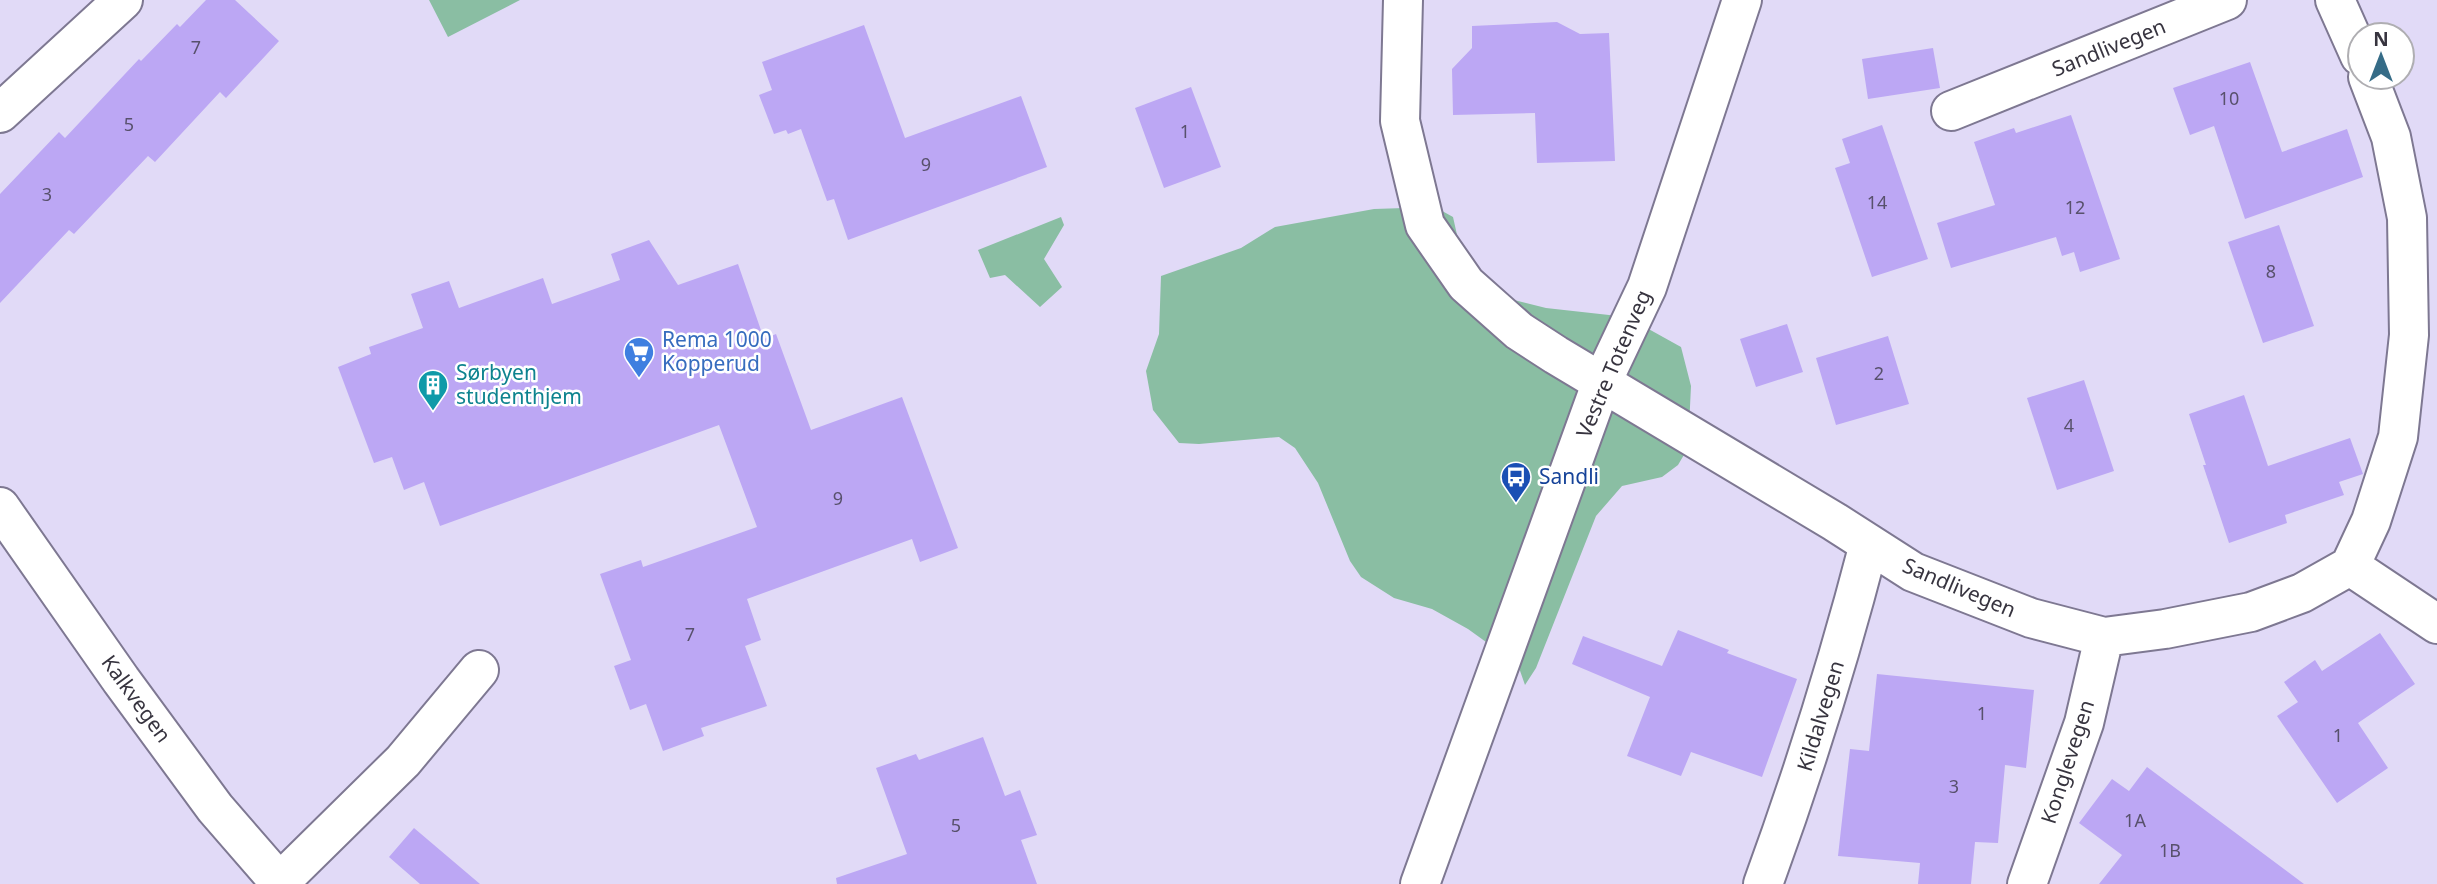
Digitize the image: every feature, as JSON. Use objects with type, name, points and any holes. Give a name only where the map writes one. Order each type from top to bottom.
[{"type":"street","points":[[0,113],[123,0]]},
{"type":"street","name":"Sandlivegen","points":[[1403,0],[1400,121],[1425,225],[1466,284],[1519,331],[1601,384],[1913,572],[2031,618],[2104,638],[2251,612],[2302,593],[2350,566]]},
{"type":"street","name":"Vestre Totenveg","points":[[1420,884],[1601,384],[1647,287],[1742,0]]},
{"type":"street","name":"Sandlivegen","points":[[1951,111],[2227,0]]},
{"type":"street","points":[[2335,0],[2346,25]]},
{"type":"street","points":[[2373,91],[2391,137],[2407,218],[2409,335],[2398,437],[2371,520],[2350,566],[2437,624]]},
{"type":"street","name":"Kalkvegen","points":[[0,507],[215,808],[281,883]]},
{"type":"street","name":"Kildalvegen","points":[[1762,884],[1799,787],[1835,670],[1869,544]]},
{"type":"street","name":"Konglevegen","points":[[2027,884],[2084,723],[2104,638]]},
{"type":"street","points":[[281,883],[403,761],[479,670]]},
{"type":"green space","points":[[429,0],[520,0],[448,37]]},
{"type":"green space","points":[[1435,207],[1453,217],[1462,257],[1506,298],[1546,308],[1627,317],[1681,347],[1691,386],[1688,448],[1678,465],[1662,477],[1622,486],[1596,516],[1536,668],[1525,685],[1518,665],[1468,629],[1432,609],[1394,598],[1361,577],[1350,561],[1318,483],[1295,448],[1279,437],[1199,444],[1179,443],[1153,410],[1146,371],[1159,334],[1161,276],[1241,248],[1275,227],[1374,209]]},
{"type":"green space","points":[[1061,217],[1064,225],[1044,259],[1062,287],[1040,307],[1005,275],[990,278],[978,250]]},
{"type":"building","points":[[206,0],[235,0],[279,41],[226,98],[220,92],[155,162],[148,156],[74,234],[69,230],[0,303],[0,194],[59,132],[65,138],[139,59],[141,61],[177,24],[180,27]]},
{"type":"building","points":[[1557,22],[1580,34],[1609,33],[1615,161],[1537,163],[1535,113],[1453,115],[1452,69],[1472,48],[1472,26]]},
{"type":"building","points":[[864,25],[905,138],[1021,96],[1047,167],[848,240],[834,199],[827,201],[801,129],[788,134],[786,130],[774,134],[759,95],[772,90],[762,62]]},
{"type":"building","points":[[1933,48],[1940,88],[1868,99],[1862,59]]},
{"type":"building","points":[[2250,62],[2282,152],[2347,129],[2363,177],[2245,219],[2214,126],[2190,135],[2173,88]]},
{"type":"building","points":[[1191,87],[1221,167],[1164,188],[1135,108]]},
{"type":"building","points":[[2071,115],[2120,259],[2080,272],[2074,252],[2062,256],[2056,237],[1951,268],[1937,223],[1995,205],[1974,142],[2014,128],[2016,133]]},
{"type":"building","points":[[1882,125],[1928,259],[1872,277],[1835,168],[1850,163],[1842,139]]},
{"type":"building","points":[[2279,225],[2314,326],[2263,343],[2228,242]]},
{"type":"building","points":[[649,240],[678,285],[738,264],[764,339],[776,334],[811,430],[902,397],[958,548],[920,562],[912,539],[747,599],[761,640],[745,646],[767,706],[701,728],[704,736],[663,751],[646,704],[630,710],[614,666],[631,660],[600,574],[641,560],[643,567],[757,527],[719,425],[440,526],[424,482],[404,490],[392,457],[374,463],[338,367],[371,354],[369,347],[423,328],[411,294],[449,281],[459,308],[543,278],[552,304],[620,280],[611,254]]},
{"type":"building","points":[[1787,324],[1803,372],[1756,387],[1740,339]]},
{"type":"building","points":[[1888,336],[1909,404],[1836,425],[1816,358]]},
{"type":"building","points":[[2084,380],[2114,471],[2057,490],[2027,398]]},
{"type":"building","points":[[2244,395],[2268,466],[2350,438],[2363,474],[2339,482],[2344,495],[2285,515],[2287,523],[2229,543],[2189,414]]},
{"type":"building","points":[[1678,630],[1729,650],[1727,653],[1797,679],[1762,777],[1691,752],[1681,776],[1627,756],[1650,697],[1572,664],[1583,636],[1662,666]]},
{"type":"building","points":[[2380,633],[2415,684],[2358,723],[2388,768],[2337,803],[2277,716],[2298,702],[2284,682],[2315,660],[2322,671]]},
{"type":"building","points":[[1877,674],[2034,690],[2026,768],[2005,765],[1998,843],[1975,842],[1971,884],[1918,884],[1920,863],[1838,856],[1850,749],[1869,751]]},
{"type":"building","points":[[983,737],[1005,796],[1020,790],[1037,835],[1021,840],[1037,884],[837,884],[836,878],[907,854],[876,768],[916,754],[919,760]]},
{"type":"building","points":[[2147,767],[2304,884],[2099,884],[2122,855],[2079,823],[2112,779],[2129,791]]},
{"type":"building","points":[[414,828],[480,884],[420,884],[389,857]]},
{"type":"place","name":"Rema 1000 Kopperud","points":[[639,379]]},
{"type":"place","name":"Sørbyen studenthjem","points":[[433,412]]},
{"type":"place","name":"Sandli","points":[[1516,504]]}]
